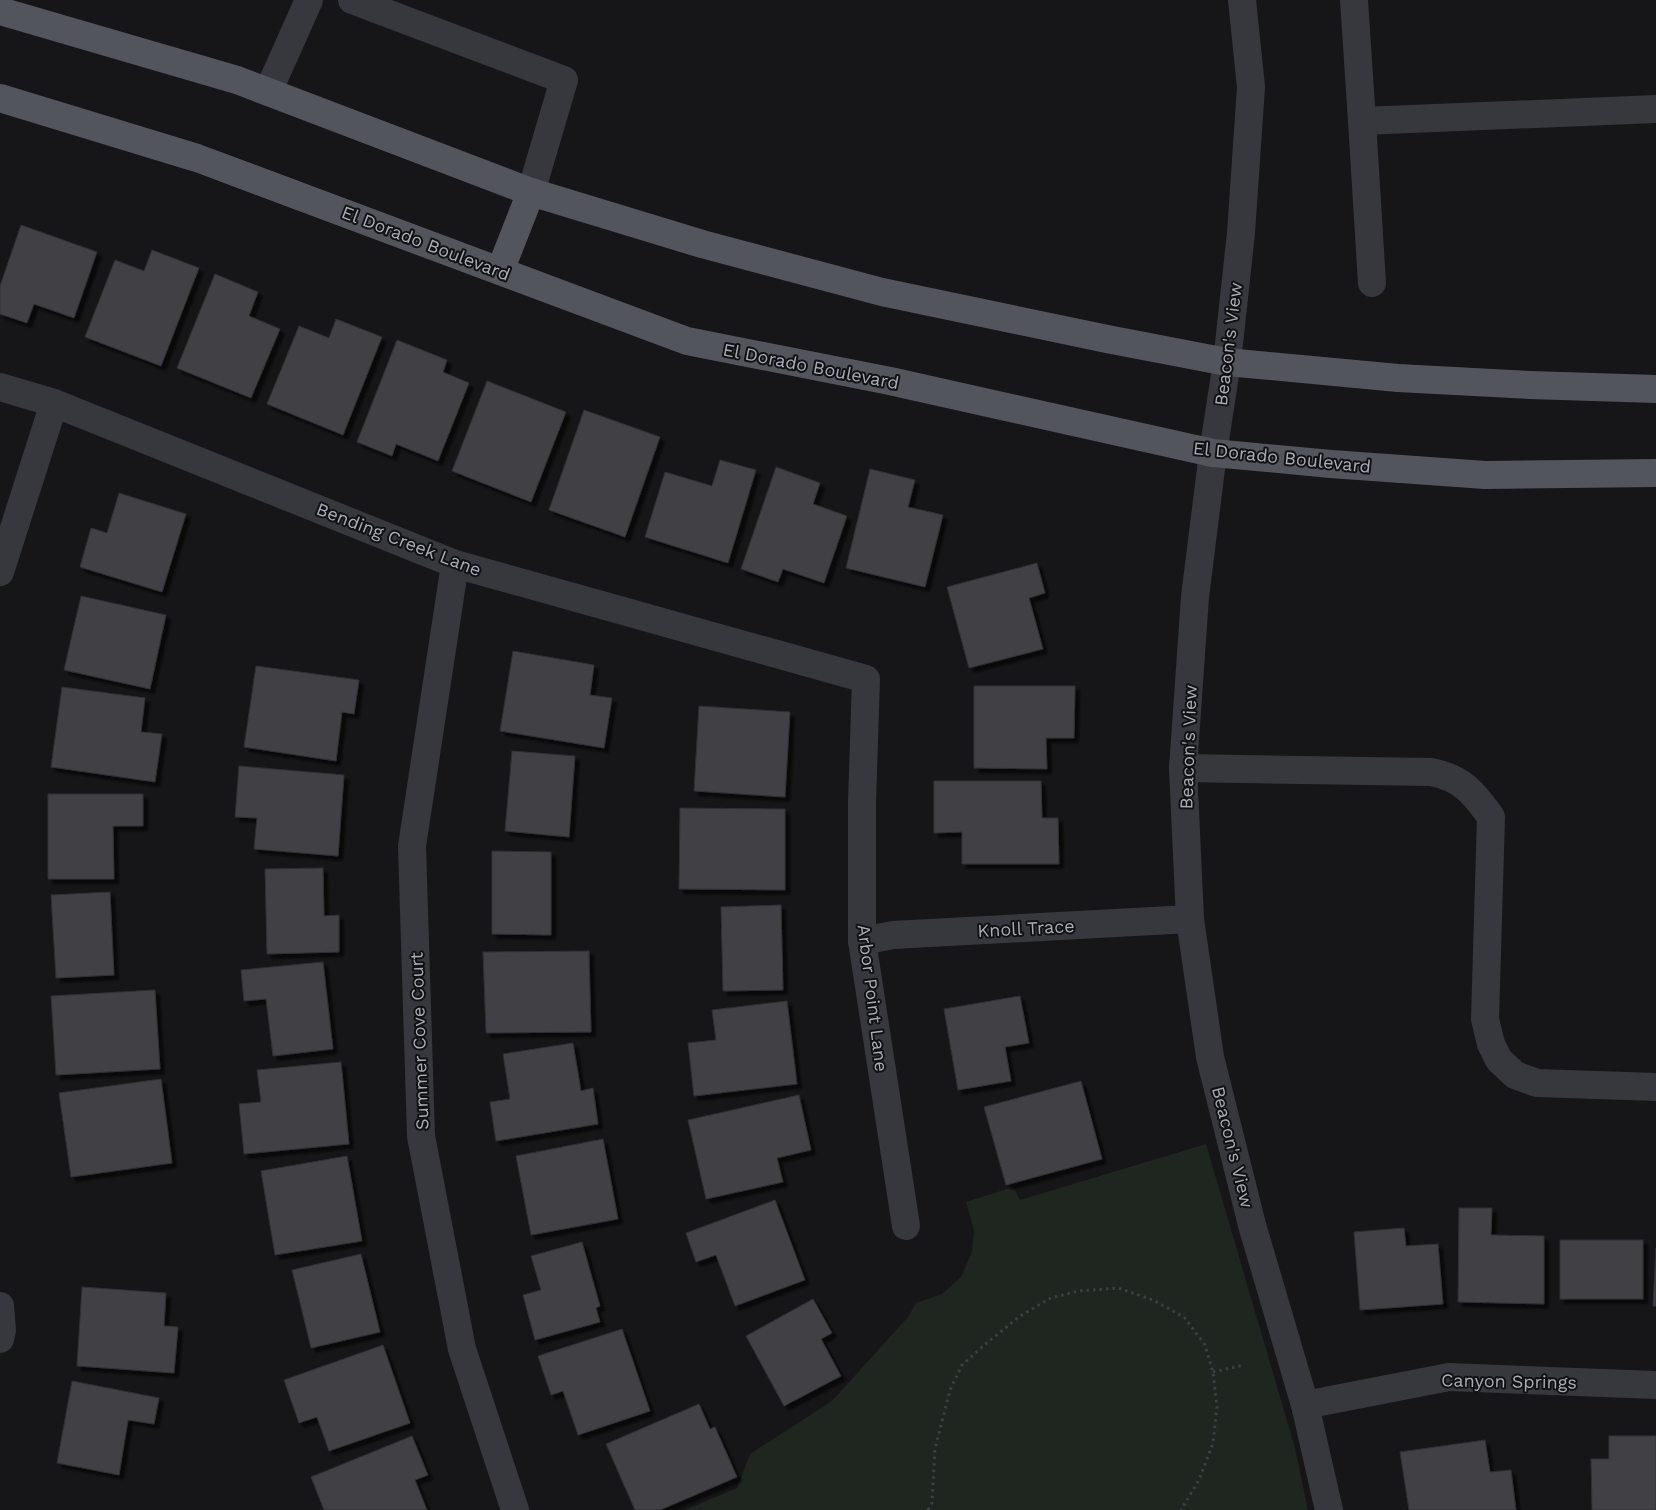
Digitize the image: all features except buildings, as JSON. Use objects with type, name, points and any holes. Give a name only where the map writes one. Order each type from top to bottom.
[{"type":"main road","points":[[0,11],[237,80],[531,192],[702,244],[882,292],[1227,362],[1398,378],[1656,390]]},
{"type":"main road","name":"El Dorado Boulevard","points":[[0,98],[197,158],[687,341],[890,381],[1213,453],[1485,476],[1656,473]]},
{"type":"main road","points":[[500,271],[531,192]]},
{"type":"street","points":[[268,92],[309,0]]},
{"type":"street","points":[[352,0],[564,80],[531,192]]},
{"type":"street","name":"Beacon's View","points":[[1242,0],[1251,88],[1241,233],[1227,362],[1213,453],[1196,597],[1183,768],[1190,919],[1210,1057],[1252,1225],[1305,1405],[1330,1510]]},
{"type":"street","points":[[1354,0],[1372,283]]},
{"type":"street","points":[[1362,121],[1656,109]]},
{"type":"street","name":"Bending Creek Lane","points":[[0,388],[54,403],[455,564],[866,679]]},
{"type":"street","points":[[0,572],[54,403]]},
{"type":"street","name":"Summer Cove Court","points":[[455,564],[412,846],[421,1136],[462,1349],[515,1510]]},
{"type":"street","name":"Arbor Point Lane","points":[[866,679],[862,804],[862,941],[906,1226]]},
{"type":"street","points":[[1183,768],[1431,772],[1448,775],[1473,793],[1491,817],[1485,1019],[1491,1044],[1499,1060],[1515,1075],[1537,1083],[1656,1087]]},
{"type":"street","name":"Knoll Trace","points":[[862,941],[893,936],[1190,919]]},
{"type":"street","points":[[0,1306],[2,1330],[0,1339]]},
{"type":"street","name":"Canyon Springs","points":[[1305,1405],[1449,1377],[1656,1385]]},
{"type":"path","points":[[928,1510],[932,1502],[935,1449],[950,1390],[962,1365],[1020,1316],[1051,1298],[1078,1291],[1118,1288],[1153,1300],[1184,1317],[1205,1345],[1213,1372],[1218,1407],[1213,1443],[1199,1480],[1181,1510]]},
{"type":"path","points":[[1213,1372],[1244,1365]]},
{"type":"shaded area","points":[[1206,1144],[1295,1448],[1308,1510],[685,1510],[737,1488],[750,1454],[832,1401],[908,1317],[916,1303],[942,1294],[961,1277],[972,1252],[974,1230],[966,1202],[1013,1187],[1020,1200]]}]
